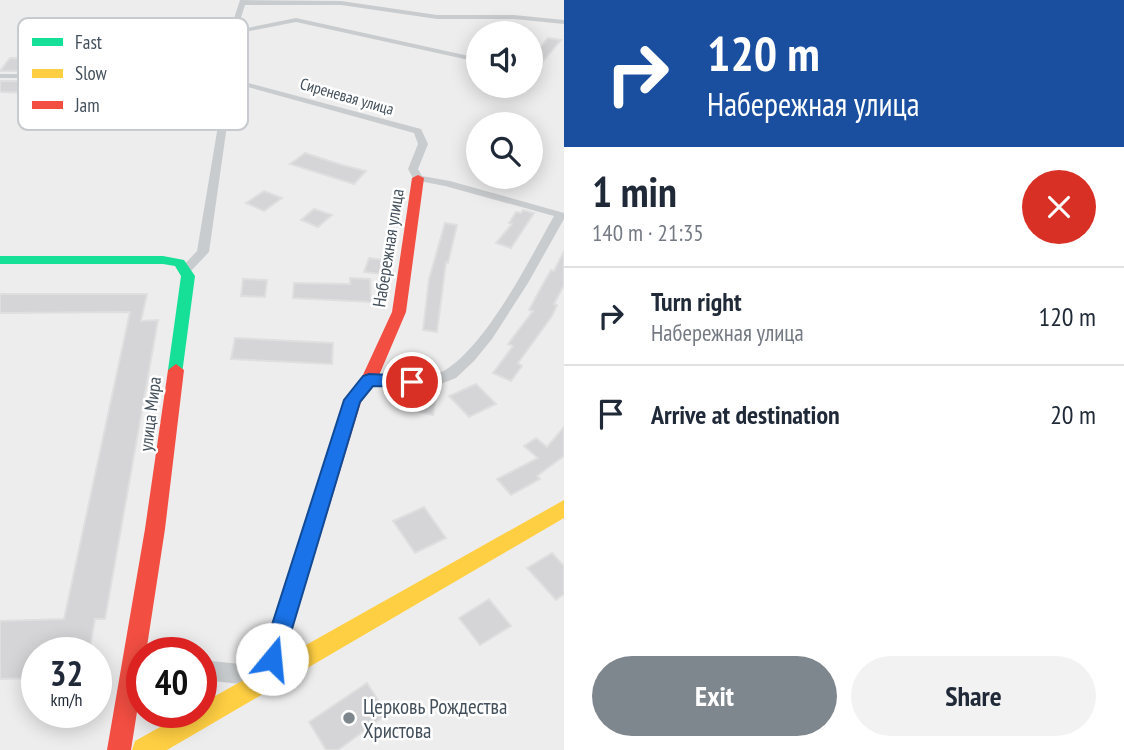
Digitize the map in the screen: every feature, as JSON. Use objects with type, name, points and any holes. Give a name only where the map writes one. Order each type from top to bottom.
[{"type":"street","points":[[239,18],[243,1],[341,3],[437,17],[514,17],[564,22]]},
{"type":"street","points":[[248,29],[296,20],[466,57]]},
{"type":"street","name":"Сиреневая улица","points":[[0,76],[18,76]]},
{"type":"street","name":"Сиреневая улица","points":[[248,85],[418,131],[423,144],[413,169],[418,178]]},
{"type":"street","points":[[0,260],[163,260],[179,263],[186,269],[203,252],[222,130]]},
{"type":"street","name":"Набережная улица","points":[[267,676],[353,400],[369,380],[399,312],[418,178],[446,183],[562,215],[489,338],[457,368],[434,382],[369,380]]},
{"type":"street","name":"улица Мира","points":[[141,637],[187,291],[186,269]]},
{"type":"street","points":[[144,750],[267,676],[331,643],[564,508]]},
{"type":"street","points":[[217,671],[267,676]]},
{"type":"street","name":"улица Мира","points":[[119,750],[126,717]]},
{"type":"building","points":[[548,38],[561,40],[543,61],[543,44]]},
{"type":"building","points":[[10,58],[18,58],[18,71],[0,71]]},
{"type":"building","points":[[0,81],[18,81],[18,92],[0,92]]},
{"type":"building","points":[[305,153],[366,171],[354,184],[290,164]]},
{"type":"building","points":[[264,191],[282,198],[264,211],[246,203]]},
{"type":"building","points":[[314,209],[332,215],[318,227],[301,220]]},
{"type":"building","points":[[523,210],[534,213],[511,248],[496,243],[512,224],[509,223],[516,212],[521,213]]},
{"type":"building","points":[[445,223],[457,225],[448,263],[446,262],[437,332],[423,330],[429,279]]},
{"type":"building","points":[[564,251],[564,285],[554,304],[557,305],[552,316],[518,363],[522,366],[511,381],[493,373],[513,346],[508,344],[533,311],[529,310]]},
{"type":"building","points":[[369,258],[385,260],[381,274],[364,272]]},
{"type":"building","points":[[350,278],[370,279],[371,302],[293,298],[294,283],[350,284]]},
{"type":"building","points":[[243,279],[267,280],[265,297],[241,296]]},
{"type":"building","points":[[0,294],[147,294],[141,321],[158,320],[105,619],[95,619],[92,637],[21,637],[21,678],[0,679],[0,621],[64,619],[130,312],[0,313]]},
{"type":"building","points":[[235,338],[333,343],[332,364],[231,359]]},
{"type":"building","points":[[476,384],[496,404],[469,417],[449,396]]},
{"type":"building","points":[[422,395],[436,397],[433,415],[419,412]]},
{"type":"building","points":[[564,427],[564,456],[537,476],[540,479],[511,495],[497,479],[538,458],[524,446],[536,438],[547,447]]},
{"type":"building","points":[[424,507],[446,538],[415,553],[393,521]]},
{"type":"building","points":[[552,553],[564,566],[564,594],[556,600],[527,568]]},
{"type":"building","points":[[489,599],[511,626],[480,645],[459,618]]},
{"type":"building","name":"Церковь Рождества Христова","points":[[367,683],[387,714],[338,750],[326,750],[309,722]]},
{"type":"traffic: fast","points":[[0,260],[163,260],[179,263],[188,276],[176,370]]},
{"type":"traffic: slow","points":[[144,750],[564,508]]},
{"type":"traffic: jam","points":[[267,676],[353,400],[369,380],[399,312],[418,178]]},
{"type":"traffic: jam","points":[[119,750],[155,529],[176,370]]},
{"type":"place","name":"Церковь Рождества Христова","points":[[349,718]]},
{"type":"route","points":[[272,659],[353,400],[369,380],[412,382]]}]
